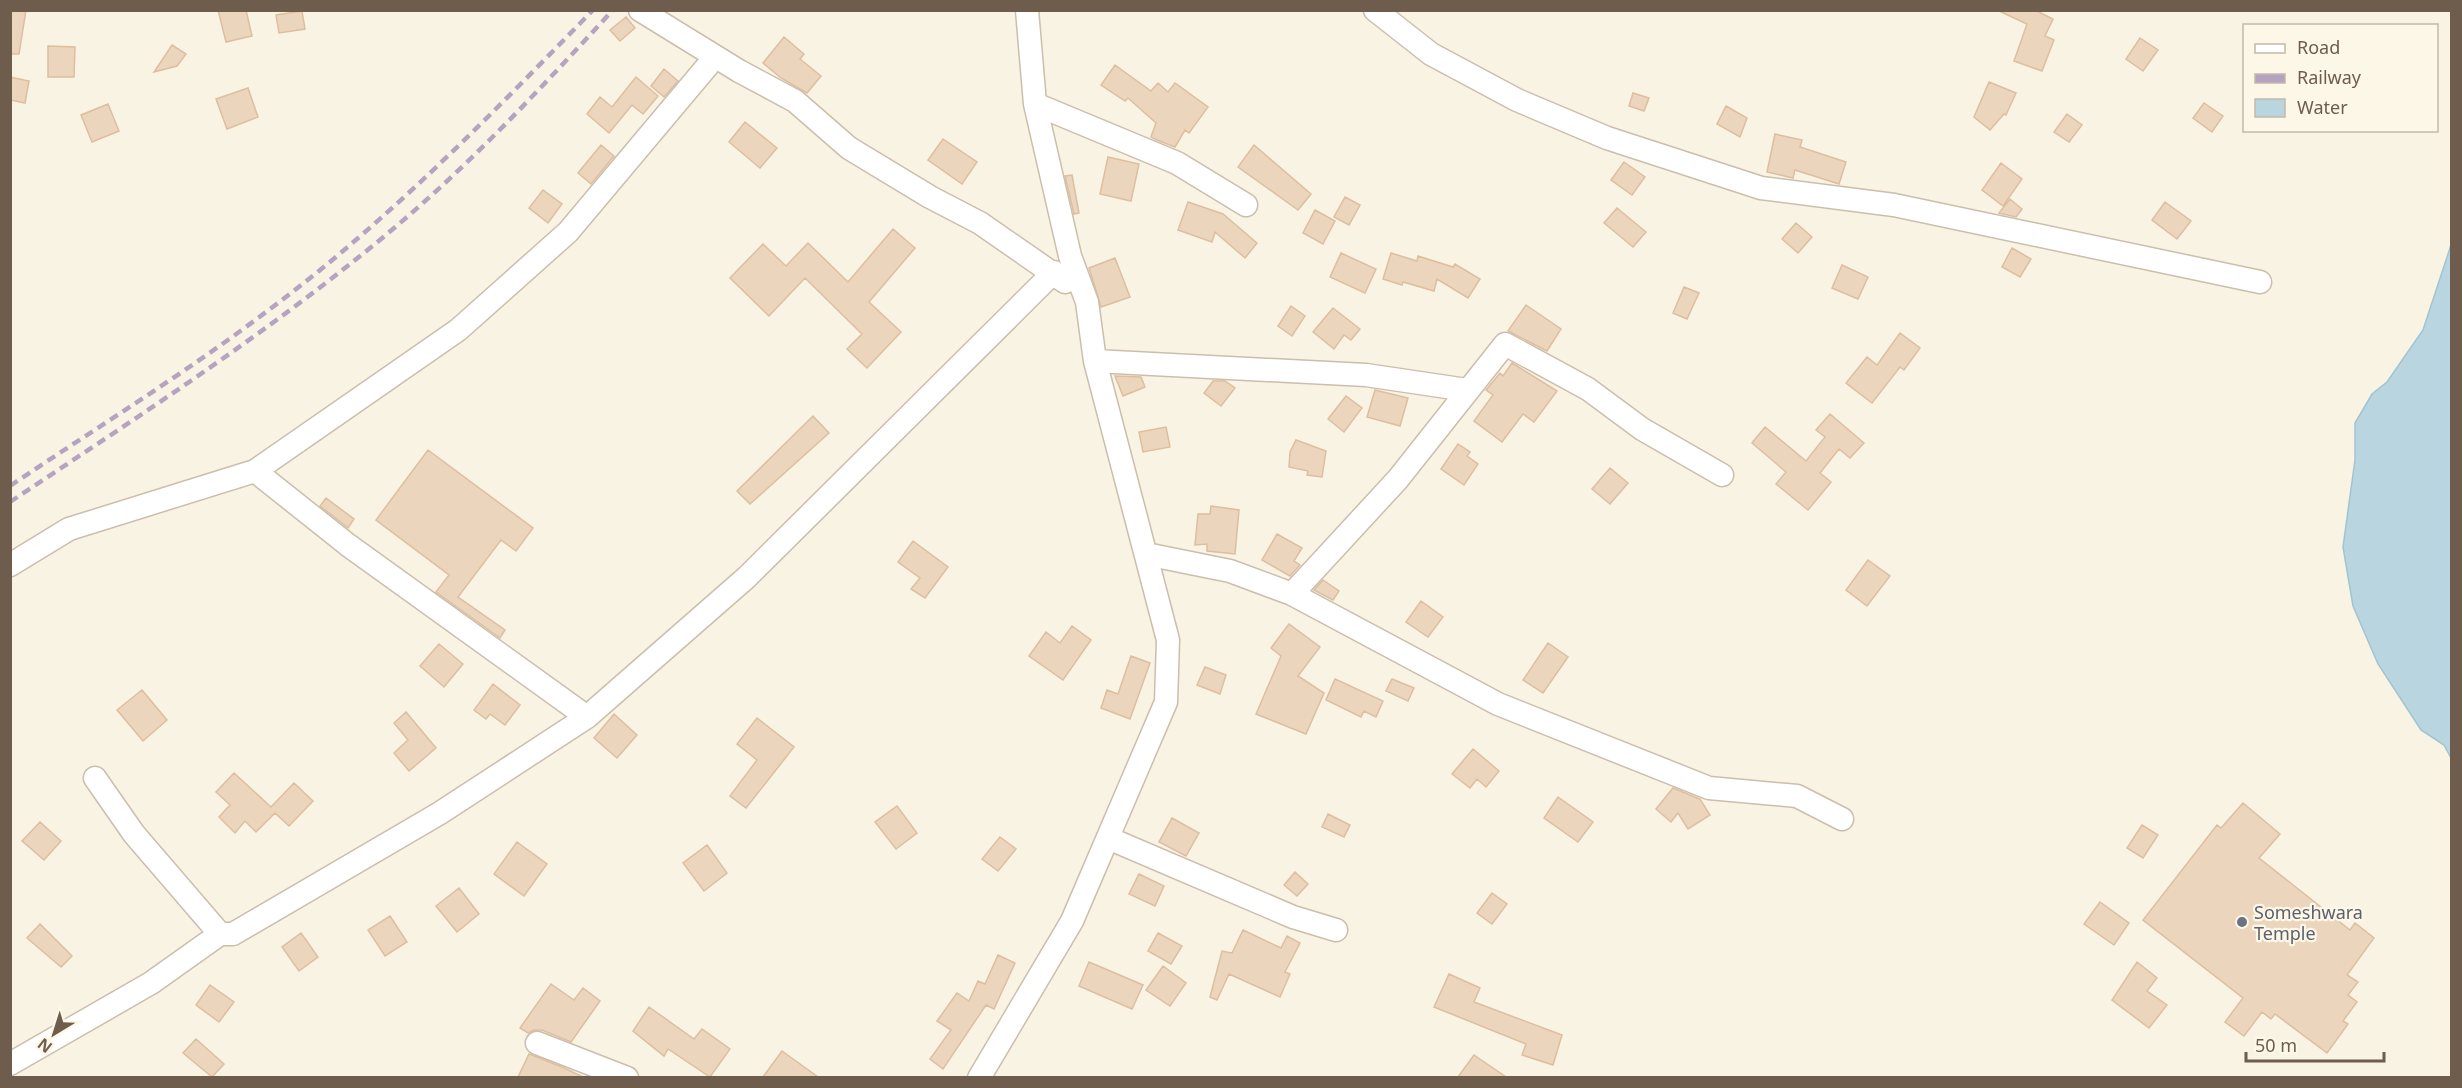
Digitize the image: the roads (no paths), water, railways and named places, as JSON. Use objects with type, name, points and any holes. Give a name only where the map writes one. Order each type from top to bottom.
[{"type":"street","points":[[640,10],[715,57],[795,101],[849,148],[930,197],[980,223],[1054,272],[1087,302]]},
{"type":"street","points":[[980,1077],[1072,921],[1166,702],[1168,640],[1095,362],[1087,302],[1070,256],[1035,104],[1027,10]]},
{"type":"street","points":[[1375,10],[1431,54],[1517,100],[1607,138],[1761,188],[1894,205],[2260,282]]},
{"type":"street","points":[[10,565],[69,529],[255,471],[458,330],[568,232],[715,57]]},
{"type":"street","points":[[1035,104],[1178,163],[1246,205]]},
{"type":"street","points":[[10,1064],[151,983],[220,934],[233,934],[440,813],[587,717],[747,577],[1054,272]]},
{"type":"street","points":[[1292,594],[1398,479],[1505,344],[1588,389],[1642,429],[1722,475]]},
{"type":"street","points":[[1095,362],[1366,375],[1467,390]]},
{"type":"street","points":[[255,471],[348,545],[587,717]]},
{"type":"street","points":[[1146,554],[1230,572],[1292,594],[1498,704],[1708,788],[1797,796],[1842,819]]},
{"type":"street","points":[[95,778],[134,834],[220,934]]},
{"type":"street","points":[[1108,837],[1293,917],[1336,930]]},
{"type":"street","points":[[537,1043],[627,1077]]},
{"type":"water","points":[[2451,245],[2451,758],[2444,745],[2421,730],[2378,664],[2353,606],[2343,547],[2355,460],[2355,423],[2372,394],[2387,382],[2423,330]]},
{"type":"railway","points":[[10,486],[204,357],[266,312],[353,243],[436,168],[593,10]]},
{"type":"railway","points":[[10,502],[155,406],[249,340],[387,234],[476,154],[613,10]]},
{"type":"place","name":"Someshwara Temple","points":[[2242,922]]}]
